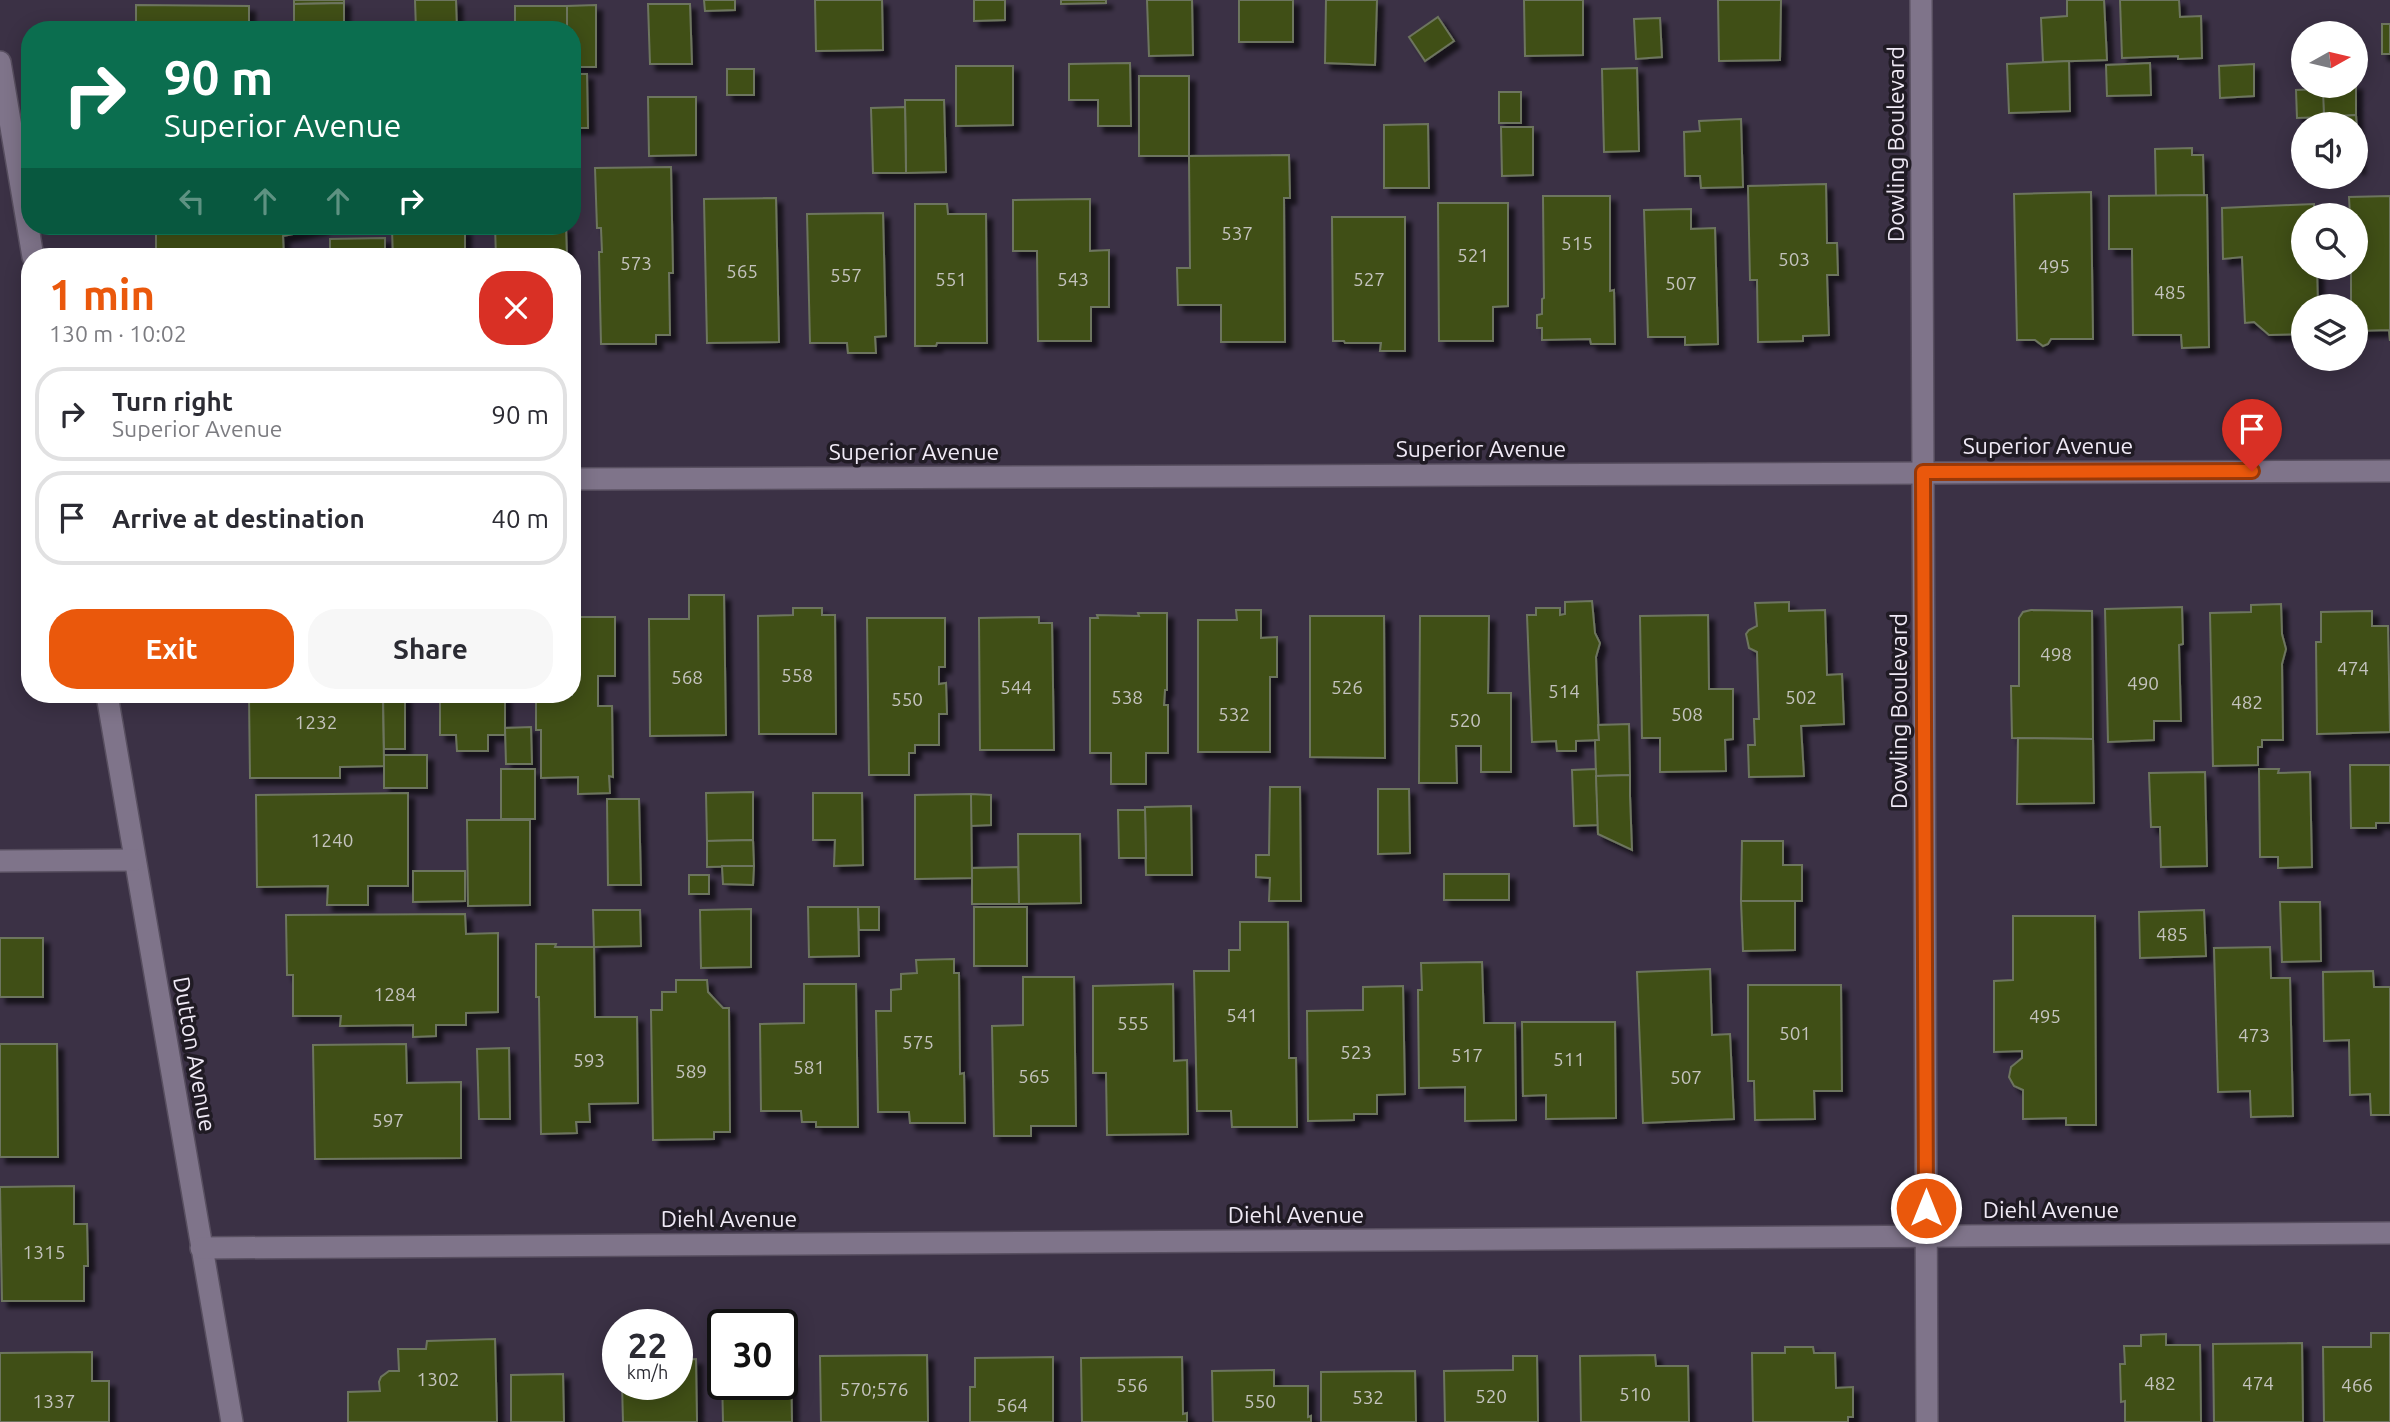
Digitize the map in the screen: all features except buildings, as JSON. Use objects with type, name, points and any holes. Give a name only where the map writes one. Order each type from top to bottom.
[{"type":"street","name":"Dowling Boulevard","points":[[1921,0],[1927,1422]]},
{"type":"street","points":[[0,62],[21,186]]},
{"type":"street","name":"Superior Avenue","points":[[581,479],[2390,471]]},
{"type":"street","name":"Dutton Avenue","points":[[108,703],[232,1422]]},
{"type":"street","points":[[0,860],[135,860]]},
{"type":"street","name":"Diehl Avenue","points":[[201,1248],[2390,1233]]},
{"type":"route","points":[[1926,1208],[1923,472],[2252,471]]}]
